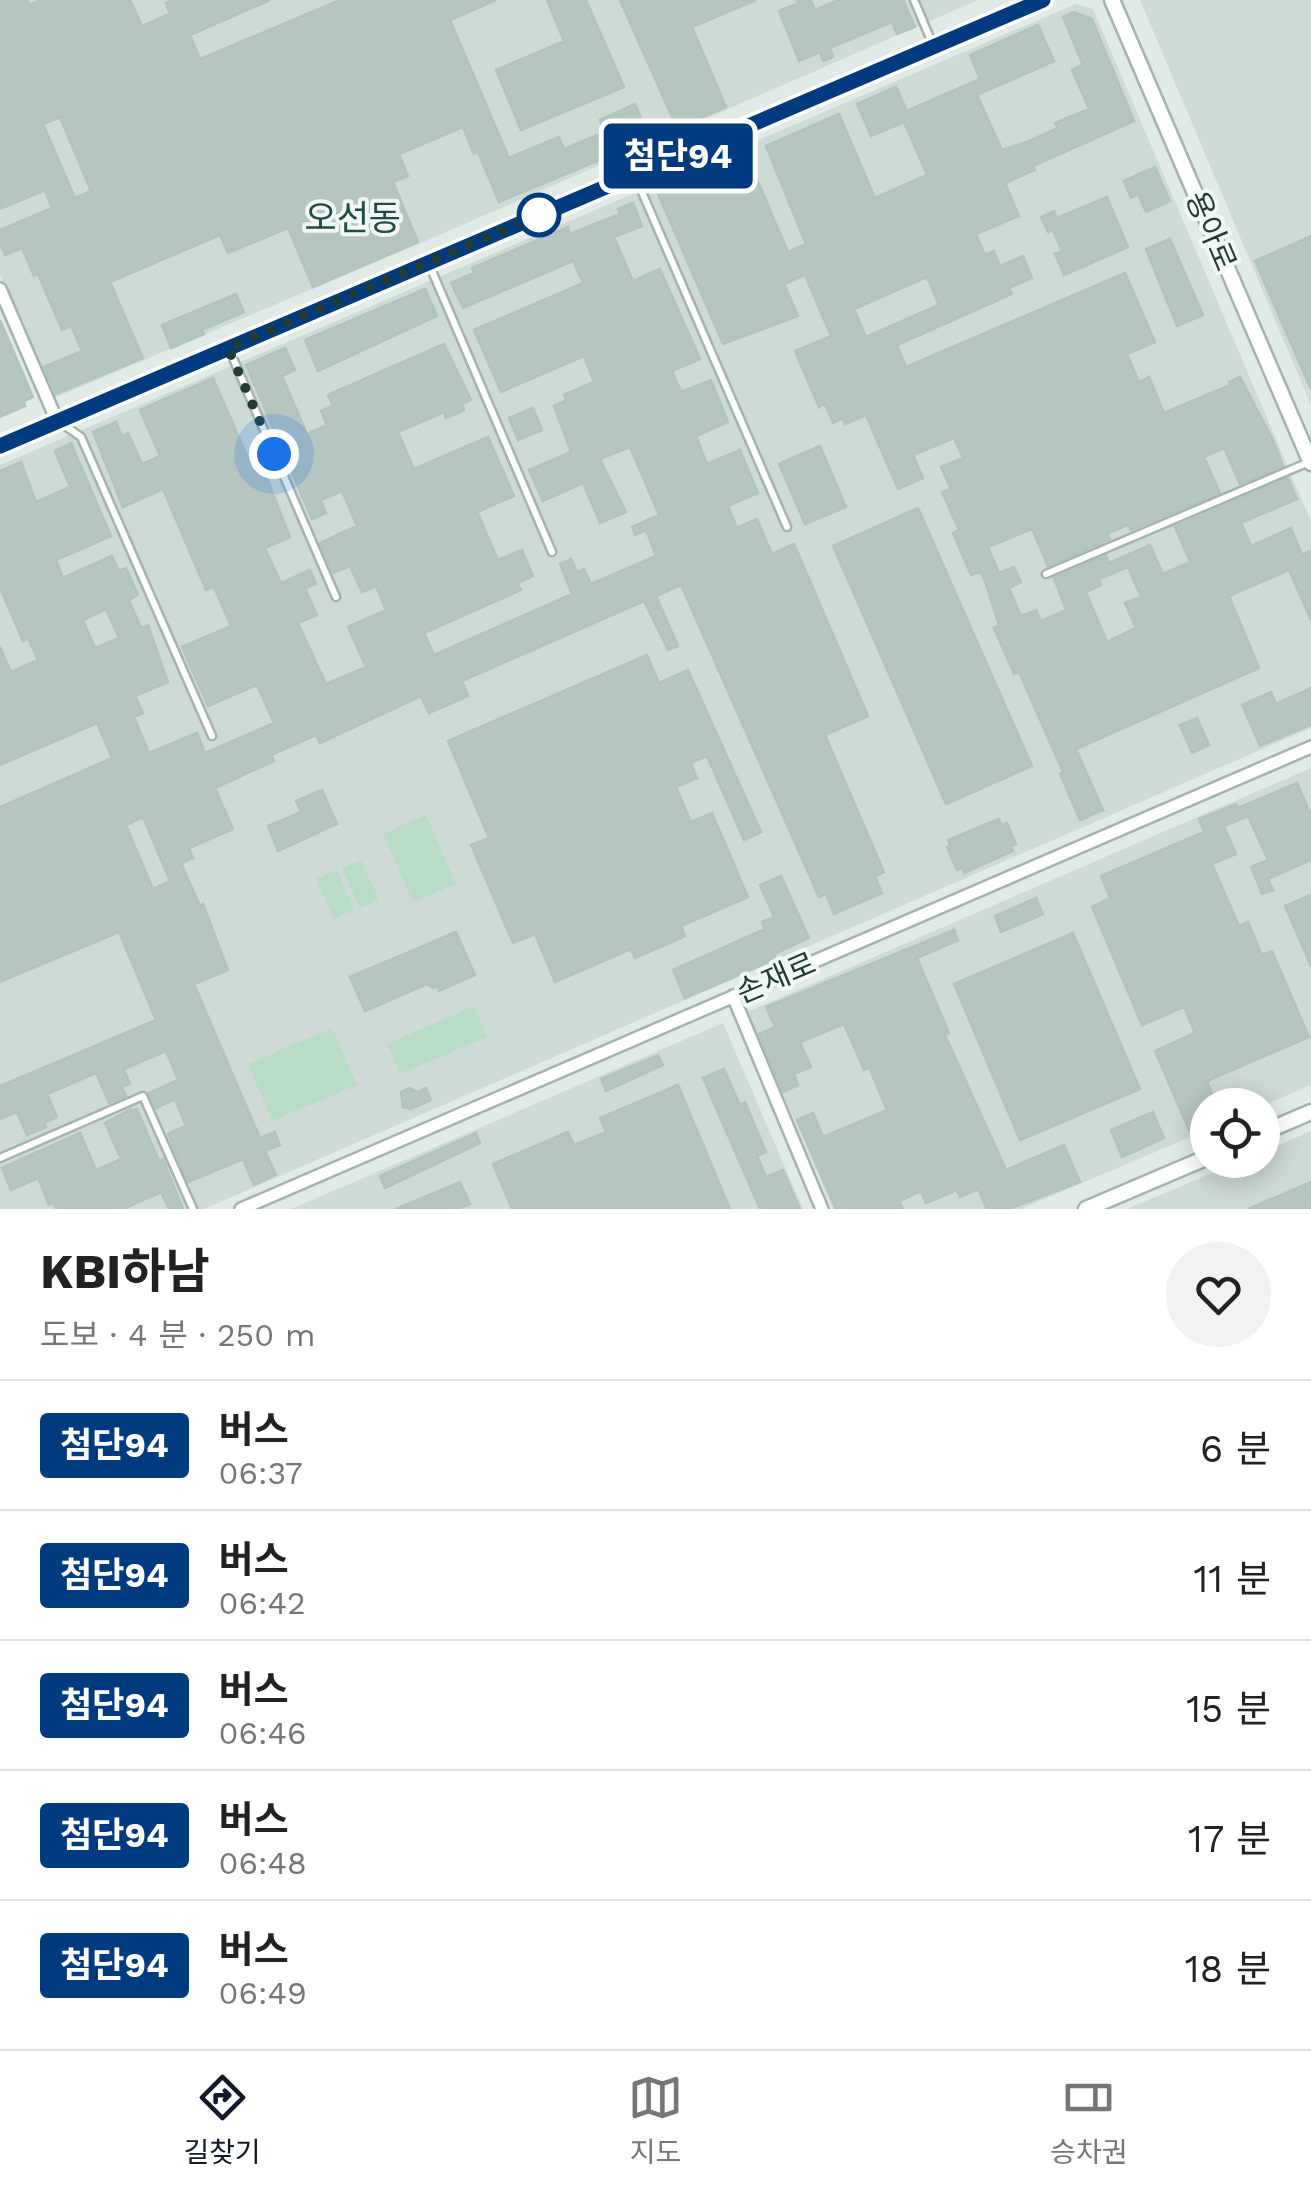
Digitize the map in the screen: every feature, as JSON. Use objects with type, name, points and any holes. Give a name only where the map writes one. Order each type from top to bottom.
[{"type":"street","points":[[0,446],[1043,0]]},
{"type":"street","name":"용아로","points":[[1112,0],[1311,462]]},
{"type":"street","points":[[0,288],[58,421]]},
{"type":"street","name":"손재로","points":[[241,1209],[1311,747]]},
{"type":"street","points":[[734,996],[822,1209]]},
{"type":"street","points":[[1280,1125],[1311,1112]]},
{"type":"street","points":[[1086,1209],[1190,1165]]},
{"type":"lane","points":[[914,0],[934,46]]},
{"type":"lane","points":[[635,174],[787,528]]},
{"type":"lane","points":[[429,262],[552,552]]},
{"type":"lane","points":[[228,348],[336,596]]},
{"type":"lane","points":[[58,421],[81,437],[212,736]]},
{"type":"lane","points":[[1046,574],[1311,462]]},
{"type":"lane","points":[[0,1158],[143,1096],[193,1209]]},
{"type":"shaded area","points":[[0,0],[978,0],[54,398],[0,275]]},
{"type":"shaded area","points":[[1140,0],[1311,0],[1311,405]]},
{"type":"shaded area","points":[[1076,4],[1093,9],[1311,521],[1311,728],[204,1209],[0,1209],[0,465]]},
{"type":"shaded area","points":[[1311,768],[1311,1085],[1280,1099],[1280,1088],[1190,1088],[1190,1137],[1021,1209],[833,1209],[747,1012]]},
{"type":"shaded area","points":[[723,1023],[803,1209],[291,1209]]},
{"type":"shaded area","points":[[1311,1131],[1311,1209],[1127,1209],[1200,1178],[1280,1178],[1280,1145]]},
{"type":"green space","points":[[426,815],[456,884],[413,902],[383,834]]},
{"type":"green space","points":[[361,860],[379,900],[360,908],[342,868]]},
{"type":"green space","points":[[337,870],[354,910],[334,919],[316,879]]},
{"type":"green space","points":[[474,1006],[487,1037],[400,1074],[387,1044]]},
{"type":"green space","points":[[332,1028],[357,1085],[272,1121],[248,1064]]},
{"type":"building","points":[[0,0],[27,0],[29,5],[41,0],[130,0],[142,26],[170,14],[166,3],[172,0],[270,0],[190,35],[200,59],[340,0],[496,0],[450,20],[509,158],[559,137],[564,149],[605,132],[600,120],[635,104],[650,139],[499,202],[463,127],[399,154],[408,176],[393,182],[418,242],[313,287],[288,228],[228,253],[220,235],[110,282],[143,358],[56,394],[44,367],[82,351],[71,326],[62,330],[22,248],[5,255],[0,244],[0,230],[52,208],[45,190],[0,209]],"holes":[[[60,117],[91,191],[75,198],[43,124]]]},
{"type":"building","points":[[547,0],[586,0],[624,87],[521,130],[496,70],[564,41]]},
{"type":"building","points":[[620,0],[756,0],[692,27],[726,107],[677,128]]},
{"type":"building","points":[[797,0],[811,0],[815,10],[838,0],[903,0],[915,27],[897,34],[892,22],[830,48],[833,57],[823,61],[820,52],[799,61],[779,11],[799,3]]},
{"type":"building","points":[[1074,12],[1092,19],[1134,121],[1033,166],[1035,170],[1005,183],[1019,216],[976,234],[985,255],[994,251],[1000,266],[1023,256],[1032,278],[1009,288],[1012,294],[897,345],[906,367],[1125,273],[1155,342],[1127,354],[1139,382],[1149,377],[1164,413],[1240,377],[1283,466],[1240,484],[1224,448],[1204,457],[1220,493],[1131,530],[1128,525],[1108,533],[1110,539],[1048,566],[1032,529],[988,547],[999,573],[1014,567],[1021,582],[1009,588],[1021,616],[1036,610],[1041,621],[1066,610],[1054,578],[1106,556],[1109,563],[1150,545],[1163,574],[1190,562],[1175,527],[1288,478],[1297,499],[1241,523],[1251,546],[1291,528],[1302,555],[1311,551],[1311,620],[1289,570],[1229,596],[1259,668],[1076,749],[1103,810],[1080,820],[1019,672],[1014,674],[994,628],[999,625],[984,578],[980,572],[971,575],[953,533],[959,530],[942,492],[951,489],[941,467],[963,458],[954,438],[913,455],[923,478],[898,489],[866,415],[845,424],[843,418],[833,423],[825,404],[819,407],[795,351],[831,336],[805,275],[784,284],[798,316],[723,344],[656,189],[745,151],[788,252],[806,244],[766,146],[839,114],[875,198],[927,175],[904,122],[871,136],[857,104],[896,87],[907,111],[980,79],[970,55],[1038,25],[1054,61],[977,95],[1002,150],[1027,142],[1058,128],[1055,123],[1089,109],[1072,70],[1083,65],[1063,17]],"holes":[[[927,277],[939,305],[866,337],[854,309]],[[1128,567],[1141,597],[1125,603],[1136,628],[1107,642],[1086,592],[1101,585],[1099,579]]]},
{"type":"building","points":[[1155,167],[1170,201],[1146,212],[1138,194],[1131,198],[1124,181]]},
{"type":"building","points":[[1107,197],[1128,247],[1064,275],[1055,254],[1062,251],[1053,230],[1048,232],[1041,217],[1054,211],[1057,218]]},
{"type":"building","points":[[633,203],[642,226],[614,237],[633,281],[660,269],[700,359],[672,371],[681,392],[711,380],[728,422],[696,436],[707,464],[740,450],[758,493],[728,506],[737,528],[757,519],[772,554],[794,544],[868,716],[825,735],[884,872],[875,876],[882,893],[834,914],[826,894],[819,897],[681,585],[656,596],[678,646],[668,650],[644,601],[462,681],[468,696],[429,713],[421,696],[320,743],[316,735],[271,755],[274,761],[215,788],[233,829],[189,848],[193,858],[181,863],[200,906],[203,904],[228,970],[194,984],[260,1138],[275,1132],[280,1145],[265,1151],[276,1175],[254,1185],[243,1159],[188,1182],[168,1134],[186,1126],[175,1099],[156,1108],[149,1093],[178,1080],[166,1051],[124,1069],[130,1084],[122,1087],[126,1096],[109,1103],[96,1073],[47,1094],[57,1117],[45,1123],[46,1127],[27,1135],[17,1112],[0,1119],[0,1086],[156,1020],[119,932],[0,982],[0,807],[112,758],[97,723],[0,765],[0,647],[11,672],[38,660],[28,638],[23,641],[0,588],[0,471],[21,462],[36,502],[70,487],[55,451],[71,443],[111,536],[56,560],[63,578],[112,556],[119,571],[126,568],[138,595],[129,600],[141,628],[148,625],[168,682],[135,696],[143,713],[134,717],[149,753],[197,733],[205,753],[274,723],[257,685],[208,706],[182,647],[231,626],[214,587],[206,590],[163,489],[123,507],[93,432],[116,422],[122,436],[128,433],[142,464],[160,456],[140,410],[213,378],[254,472],[263,468],[290,537],[265,548],[281,583],[310,570],[316,584],[305,588],[317,615],[298,623],[326,684],[366,667],[348,627],[386,610],[376,586],[362,592],[350,566],[333,573],[320,543],[357,526],[342,491],[321,500],[326,513],[312,519],[246,365],[285,348],[295,370],[282,376],[307,434],[327,425],[321,411],[333,406],[328,395],[444,344],[471,400],[462,404],[464,410],[446,418],[444,412],[398,432],[414,469],[488,437],[514,496],[477,512],[498,560],[522,550],[533,576],[517,583],[521,590],[424,633],[434,655],[572,594],[560,564],[571,559],[577,572],[584,569],[591,584],[656,556],[646,530],[635,535],[632,527],[659,515],[630,447],[600,459],[626,512],[600,523],[583,483],[543,501],[529,470],[571,452],[554,406],[566,400],[564,395],[594,382],[584,356],[501,392],[474,330],[583,283],[573,261],[463,308],[451,283],[474,273],[472,268],[568,227],[570,234],[620,214],[618,209]],"holes":[[[106,609],[119,638],[95,648],[83,620]],[[143,817],[170,881],[153,889],[126,825]]]},
{"type":"building","points":[[1311,236],[1311,389],[1255,261]]},
{"type":"building","points":[[1170,239],[1203,315],[1177,326],[1146,249]]},
{"type":"building","points":[[425,289],[437,316],[318,371],[305,340]]},
{"type":"building","points":[[236,294],[244,312],[171,348],[162,325]]},
{"type":"building","points":[[0,320],[33,397],[24,401],[25,406],[0,417]]},
{"type":"building","points":[[533,408],[542,430],[518,440],[509,418]]},
{"type":"building","points":[[820,446],[846,507],[805,524],[779,464]]},
{"type":"building","points":[[918,508],[1032,766],[946,804],[833,546]]},
{"type":"building","points":[[647,655],[659,683],[688,670],[761,832],[744,840],[707,756],[691,763],[697,778],[676,787],[691,822],[712,813],[748,897],[681,926],[685,936],[635,958],[631,949],[555,982],[535,934],[513,943],[471,845],[489,838],[448,741]]},
{"type":"building","points":[[1311,688],[1311,725],[1260,746],[1242,705],[1271,692],[1276,704]]},
{"type":"building","points":[[1197,718],[1209,745],[1192,753],[1180,725]]},
{"type":"building","points":[[1297,783],[1311,815],[1311,860],[1268,879],[1273,890],[1262,894],[1251,867],[1268,860],[1248,816],[1224,826],[1236,854],[1212,864],[1239,926],[1248,922],[1262,955],[1272,951],[1309,1037],[1207,1081],[1210,1088],[1190,1088],[1189,1130],[1155,1051],[1195,1033],[1184,1007],[1142,1025],[1092,907],[1110,898],[1101,876],[1204,832],[1199,819],[1236,804],[1238,808]]},
{"type":"building","points":[[322,790],[337,824],[278,851],[268,826],[301,812],[296,801]]},
{"type":"building","points":[[999,819],[1001,825],[1007,823],[1016,844],[1011,847],[1013,851],[964,873],[962,868],[957,870],[948,840]]},
{"type":"building","points":[[781,876],[809,938],[774,954],[776,959],[685,998],[673,970],[765,929],[762,922],[774,917],[760,885]]},
{"type":"building","points":[[1311,895],[1311,966],[1285,906]]},
{"type":"building","points":[[1036,898],[1043,914],[1001,932],[995,916]]},
{"type":"building","points":[[954,930],[958,940],[917,958],[949,1033],[945,1035],[1006,1170],[1064,1145],[1080,1182],[1009,1209],[987,1209],[978,1189],[960,1197],[957,1190],[926,1203],[921,1191],[899,1201],[903,1209],[836,1209],[797,1120],[813,1113],[823,1137],[887,1110],[869,1067],[864,1070],[844,1024],[800,1042],[811,1067],[794,1074],[798,1085],[783,1092],[759,1034],[775,1027],[766,1007]]},
{"type":"building","points":[[456,932],[475,975],[439,991],[438,986],[427,984],[365,1011],[350,977]]},
{"type":"building","points":[[1073,933],[1140,1089],[1020,1140],[954,984]]},
{"type":"building","points":[[658,1055],[663,1065],[606,1091],[601,1079]]},
{"type":"building","points":[[724,1069],[740,1105],[745,1102],[766,1152],[757,1156],[766,1177],[783,1170],[800,1209],[760,1209],[703,1078]]},
{"type":"building","points":[[678,1085],[730,1209],[512,1209],[493,1164],[568,1132],[574,1145],[606,1132],[600,1118]]},
{"type":"building","points":[[410,1088],[418,1092],[426,1088],[431,1100],[411,1109],[403,1107],[401,1092]]},
{"type":"building","points":[[137,1109],[159,1161],[163,1159],[183,1209],[169,1209],[161,1192],[123,1209],[56,1209],[54,1203],[49,1205],[38,1178],[11,1190],[2,1168],[80,1133],[96,1170],[121,1159],[105,1123]]},
{"type":"building","points":[[1153,1112],[1164,1138],[1122,1157],[1111,1130]]},
{"type":"building","points":[[476,1133],[480,1143],[385,1188],[380,1176]]},
{"type":"building","points":[[460,1182],[470,1204],[458,1209],[396,1209]]},
{"type":"building","points":[[1311,1182],[1311,1209],[1248,1209]]},
{"type":"bus line","name":"첨단94","points":[[0,446],[1043,0]]},
{"type":"district","name":"오선동","points":[[353,218]]},
{"type":"route","points":[[274,454],[228,348],[539,215]]}]
